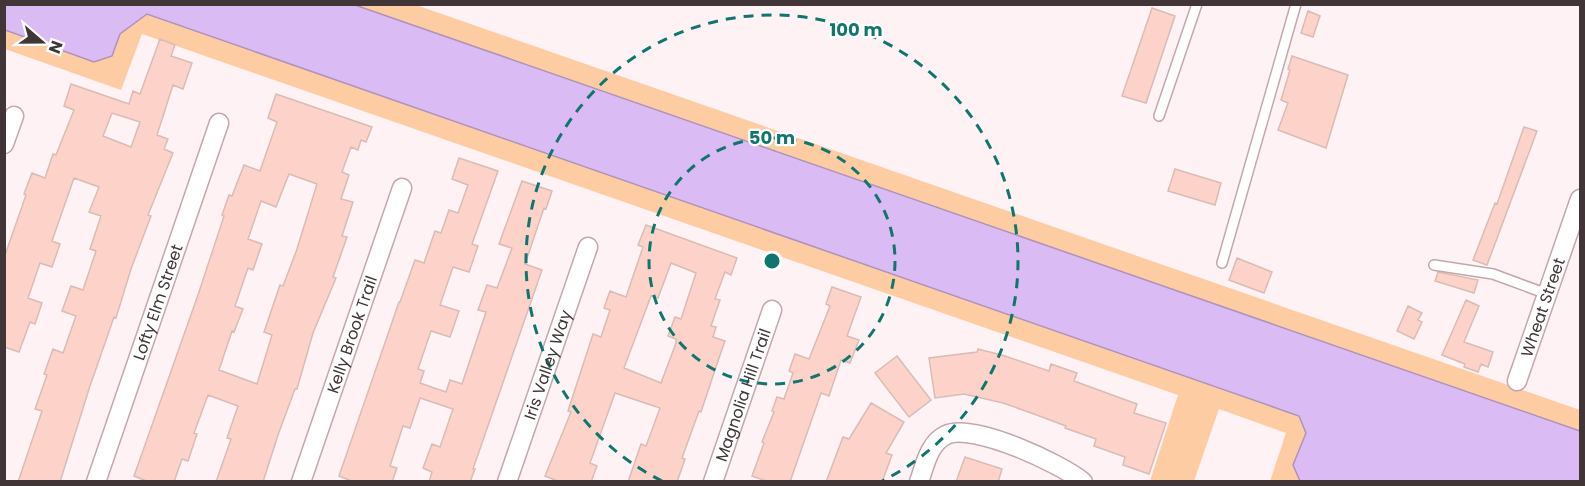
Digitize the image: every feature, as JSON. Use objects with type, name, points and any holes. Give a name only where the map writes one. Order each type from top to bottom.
[{"type":"street","points":[[4,144],[14,116]]},
{"type":"street","name":"Lofty Elm Street","points":[[96,482],[219,123]]},
{"type":"street","name":"Kelly Brook Trail","points":[[301,482],[402,188]]},
{"type":"street","name":"Wheat Street","points":[[1516,381],[1581,199]]},
{"type":"street","name":"Iris Valley Way","points":[[507,482],[588,247]]},
{"type":"street","name":"Magnolia Hill Trail","points":[[713,482],[771,310]]},
{"type":"street","points":[[919,482],[929,453],[936,443],[946,435],[959,431],[984,436],[1053,462],[1083,482]]},
{"type":"lane","points":[[1159,116],[1197,4]]},
{"type":"lane","points":[[1222,263],[1296,4]]},
{"type":"lane","points":[[1434,265],[1493,274],[1547,294]]},
{"type":"shaded area","points":[[5,4],[355,5],[1580,431],[1580,481],[1300,481],[1293,465],[1306,433],[1299,416],[147,14],[120,34],[112,56],[94,62],[5,30]]},
{"type":"shaded area","points":[[5,5],[416,5],[1580,410],[1580,481],[1270,481],[1286,433],[1219,409],[1194,481],[1150,481],[1178,395],[142,34],[121,90],[5,49]]},
{"type":"building","points":[[1152,8],[1175,16],[1146,103],[1122,96]]},
{"type":"building","points":[[1308,11],[1320,16],[1313,37],[1301,33]]},
{"type":"building","points":[[160,39],[175,45],[171,56],[192,63],[183,89],[173,85],[157,135],[168,139],[164,149],[173,153],[148,215],[151,216],[89,389],[60,482],[18,482],[42,411],[35,409],[47,375],[44,374],[53,349],[63,353],[76,316],[62,311],[71,286],[83,290],[96,251],[90,249],[101,216],[89,212],[99,187],[74,178],[52,241],[60,244],[52,267],[40,263],[28,298],[42,303],[35,324],[30,322],[19,352],[4,347],[4,258],[26,195],[24,194],[32,173],[45,178],[53,154],[56,155],[74,110],[64,106],[71,84],[129,104],[133,91],[140,94]],"holes":[[[112,113],[140,122],[131,147],[103,136]]]},
{"type":"building","points":[[1292,56],[1348,75],[1326,148],[1278,130],[1288,103],[1281,100]]},
{"type":"building","points":[[276,94],[372,127],[366,142],[361,140],[358,150],[351,147],[342,172],[349,175],[341,199],[353,202],[342,236],[347,237],[333,277],[336,278],[313,333],[297,389],[295,389],[278,435],[263,482],[216,482],[231,439],[227,438],[238,406],[208,395],[194,433],[197,434],[188,461],[182,459],[174,482],[149,482],[134,476],[199,292],[229,195],[232,196],[244,165],[260,171],[277,122],[268,118]],"holes":[[[289,174],[317,184],[297,249],[283,286],[280,285],[264,332],[272,335],[257,384],[219,370],[232,331],[234,332],[243,309],[235,306],[248,268],[253,270],[262,244],[248,239],[261,201],[276,207]]]},
{"type":"building","points":[[1524,127],[1537,131],[1487,265],[1473,260],[1495,203],[1497,204]]},
{"type":"building","points":[[459,158],[498,171],[472,244],[478,246],[469,272],[453,267],[440,305],[459,311],[450,337],[431,331],[418,369],[424,371],[420,383],[446,392],[450,380],[462,384],[486,312],[478,310],[487,285],[497,288],[512,248],[499,244],[522,181],[552,191],[525,264],[542,270],[470,482],[429,482],[432,472],[423,468],[432,444],[440,447],[453,409],[420,398],[410,428],[403,426],[390,466],[397,468],[392,482],[354,482],[339,476],[415,260],[424,263],[435,231],[441,233],[449,210],[458,213],[468,185],[452,179]]},
{"type":"building","points":[[1175,169],[1221,183],[1215,205],[1168,191]]},
{"type":"building","points":[[646,225],[737,258],[731,275],[725,272],[715,299],[720,300],[711,326],[716,327],[713,337],[725,341],[701,412],[699,411],[682,458],[685,459],[677,482],[628,482],[641,444],[646,446],[660,408],[615,393],[590,463],[597,466],[591,482],[560,482],[545,476],[571,412],[568,411],[593,334],[601,337],[610,310],[604,308],[610,291],[626,297],[643,247],[638,245]],"holes":[[[671,263],[696,273],[681,319],[675,317],[668,336],[676,339],[676,343],[661,383],[624,368],[651,296],[658,298]]]},
{"type":"building","points":[[1237,258],[1272,272],[1264,293],[1229,280]]},
{"type":"building","points":[[1438,272],[1478,280],[1474,293],[1435,281]]},
{"type":"building","points":[[832,287],[861,297],[847,336],[859,340],[850,363],[841,360],[829,396],[821,393],[790,482],[769,482],[752,476],[777,397],[784,399],[793,373],[789,371],[795,354],[809,359],[830,306],[826,304]]},
{"type":"building","points":[[1466,300],[1479,306],[1464,342],[1493,352],[1488,367],[1481,364],[1478,372],[1442,355]]},
{"type":"building","points":[[1408,306],[1422,313],[1418,320],[1422,322],[1414,339],[1397,331]]},
{"type":"building","points":[[978,349],[1049,371],[1051,364],[1077,373],[1074,381],[1137,404],[1134,413],[1166,423],[1149,474],[1123,465],[1125,457],[1094,446],[1096,439],[1034,414],[1003,403],[964,394],[935,398],[929,358],[977,352]]},
{"type":"building","points":[[897,356],[931,400],[909,417],[875,373]]},
{"type":"building","points":[[871,403],[904,422],[886,453],[892,455],[882,482],[826,482],[843,437],[849,439]]},
{"type":"building","points":[[965,457],[1002,469],[998,482],[956,482]]}]
